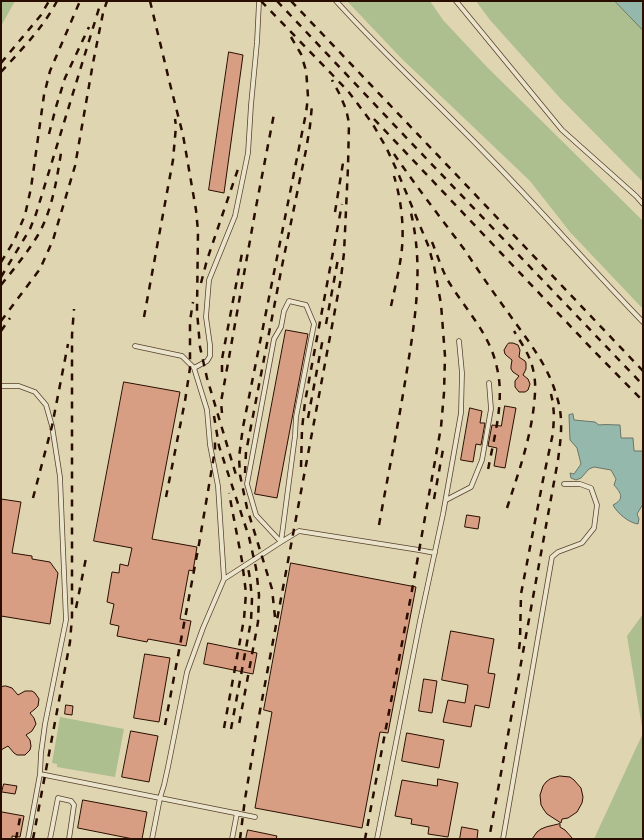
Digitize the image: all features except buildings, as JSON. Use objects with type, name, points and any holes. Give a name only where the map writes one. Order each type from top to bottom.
[{"type":"lane","points":[[336,1],[393,61],[485,153],[643,322]]},
{"type":"lane","points":[[456,1],[562,130],[643,204]]},
{"type":"lane","points":[[194,368],[207,361],[210,356],[206,317],[209,280],[235,216],[248,153],[259,2]]},
{"type":"lane","points":[[289,300],[306,305],[314,324],[296,417],[295,436],[281,542],[256,515],[247,484],[274,339],[281,327],[284,311],[289,300]]},
{"type":"lane","points":[[377,839],[420,621],[446,500],[461,413],[462,373],[459,341]]},
{"type":"lane","points":[[135,346],[182,356],[194,368],[207,410],[210,445],[218,486],[224,579],[203,628],[187,672],[152,839]]},
{"type":"lane","points":[[446,500],[471,487],[482,460],[491,409],[489,383]]},
{"type":"lane","points":[[1,386],[19,386],[35,392],[46,405],[52,426],[60,476],[66,620],[45,724],[40,774],[28,839]]},
{"type":"lane","points":[[504,839],[552,557],[558,552],[582,543],[594,528],[597,505],[591,488],[580,484],[564,484]]},
{"type":"lane","points":[[224,579],[299,531],[435,553]]},
{"type":"lane","points":[[40,774],[255,817]]},
{"type":"lane","points":[[50,839],[58,798],[71,801],[74,805],[69,839]]},
{"type":"lane","points":[[232,839],[237,813]]},
{"type":"green space","points":[[1,1],[15,1],[1,26]]},
{"type":"green space","points":[[347,1],[430,1],[443,20],[486,66],[643,221],[643,309],[570,232],[530,181],[401,58]]},
{"type":"green space","points":[[476,1],[615,1],[643,30],[643,182],[560,98],[490,20]]},
{"type":"green space","points":[[643,614],[643,733],[627,636]]},
{"type":"green space","points":[[60,717],[124,729],[115,777],[57,767],[57,764],[52,763]]},
{"type":"green space","points":[[643,733],[643,839],[594,839]]},
{"type":"water","points":[[615,1],[643,1],[643,30]]},
{"type":"water","points":[[573,414],[574,420],[595,422],[599,425],[620,425],[621,438],[633,438],[634,451],[643,451],[643,504],[637,514],[639,519],[638,524],[631,522],[624,517],[613,505],[617,503],[621,496],[614,485],[616,479],[611,470],[594,467],[589,469],[581,478],[576,480],[571,478],[570,473],[574,474],[581,464],[577,448],[570,440],[569,415]]},
{"type":"railway","points":[[1,63],[41,15],[49,1]]},
{"type":"railway","points":[[1,72],[38,30],[57,1]]},
{"type":"railway","points":[[1,262],[14,241],[25,215],[31,188],[44,95],[50,71],[80,1]]},
{"type":"railway","points":[[1,321],[40,269],[53,240],[75,166],[93,63],[103,13],[107,1]]},
{"type":"railway","points":[[150,1],[183,135],[196,210],[198,231],[197,311],[200,347],[207,378],[236,475]]},
{"type":"railway","points":[[261,1],[348,91],[372,123],[386,147],[398,173],[428,245],[434,266],[441,304],[445,356],[441,427],[365,839]]},
{"type":"railway","points":[[277,1],[643,385]]},
{"type":"railway","points":[[291,1],[643,371]]},
{"type":"railway","points":[[1,277],[30,229],[36,214],[100,5]]},
{"type":"railway","points":[[49,134],[65,78],[89,27]]},
{"type":"railway","points":[[291,37],[301,54],[307,74]]},
{"type":"railway","points":[[275,617],[272,589],[247,508],[240,475],[239,457],[243,427],[306,113],[308,97],[306,68]]},
{"type":"railway","points":[[240,839],[259,716],[341,278],[344,253],[349,123],[346,109],[332,80]]},
{"type":"railway","points":[[245,473],[246,452],[306,150],[312,105]]},
{"type":"railway","points":[[222,413],[221,402],[274,114]]},
{"type":"railway","points":[[144,317],[173,160],[176,126],[175,119]]},
{"type":"railway","points":[[374,119],[643,401]]},
{"type":"railway","points":[[1,285],[16,267],[38,235],[43,225],[54,192],[62,147]]},
{"type":"railway","points":[[394,154],[419,190],[464,249],[535,351],[547,372],[559,402],[561,435],[558,460],[489,839]]},
{"type":"railway","points":[[335,212],[343,163]]},
{"type":"railway","points":[[201,283],[207,260],[238,169]]},
{"type":"railway","points":[[391,306],[400,263],[403,239],[401,212],[394,176]]},
{"type":"railway","points":[[301,467],[302,429],[305,402],[342,204]]},
{"type":"railway","points":[[379,525],[403,395],[415,315],[418,274],[415,234],[411,213]]},
{"type":"railway","points":[[432,242],[447,279],[483,332],[494,355],[500,393],[496,432],[488,470]]},
{"type":"railway","points":[[222,372],[222,359],[243,248]]},
{"type":"railway","points":[[326,324],[338,259]]},
{"type":"railway","points":[[166,497],[190,368],[190,321],[193,302]]},
{"type":"railway","points":[[33,839],[70,642],[72,617],[72,335],[74,309]]},
{"type":"railway","points":[[1,331],[10,318]]},
{"type":"railway","points":[[507,508],[527,444],[534,405],[535,390],[535,378],[531,363],[514,331]]},
{"type":"railway","points":[[308,418],[323,338]]},
{"type":"railway","points":[[33,498],[52,426],[68,344]]},
{"type":"railway","points":[[519,649],[521,594],[553,433],[554,416],[551,394]]},
{"type":"railway","points":[[214,416],[219,446],[249,537],[256,568],[259,595],[258,622],[238,730]]},
{"type":"railway","points":[[165,725],[199,544],[215,450],[215,441]]},
{"type":"railway","points":[[434,499],[444,444]]},
{"type":"railway","points":[[224,728],[244,619],[246,593],[242,561],[229,493]]},
{"type":"railway","points":[[76,608],[86,558]]},
{"type":"railway","points":[[231,729],[251,621],[252,599],[248,567]]},
{"type":"railway","points":[[16,839],[20,818]]}]
